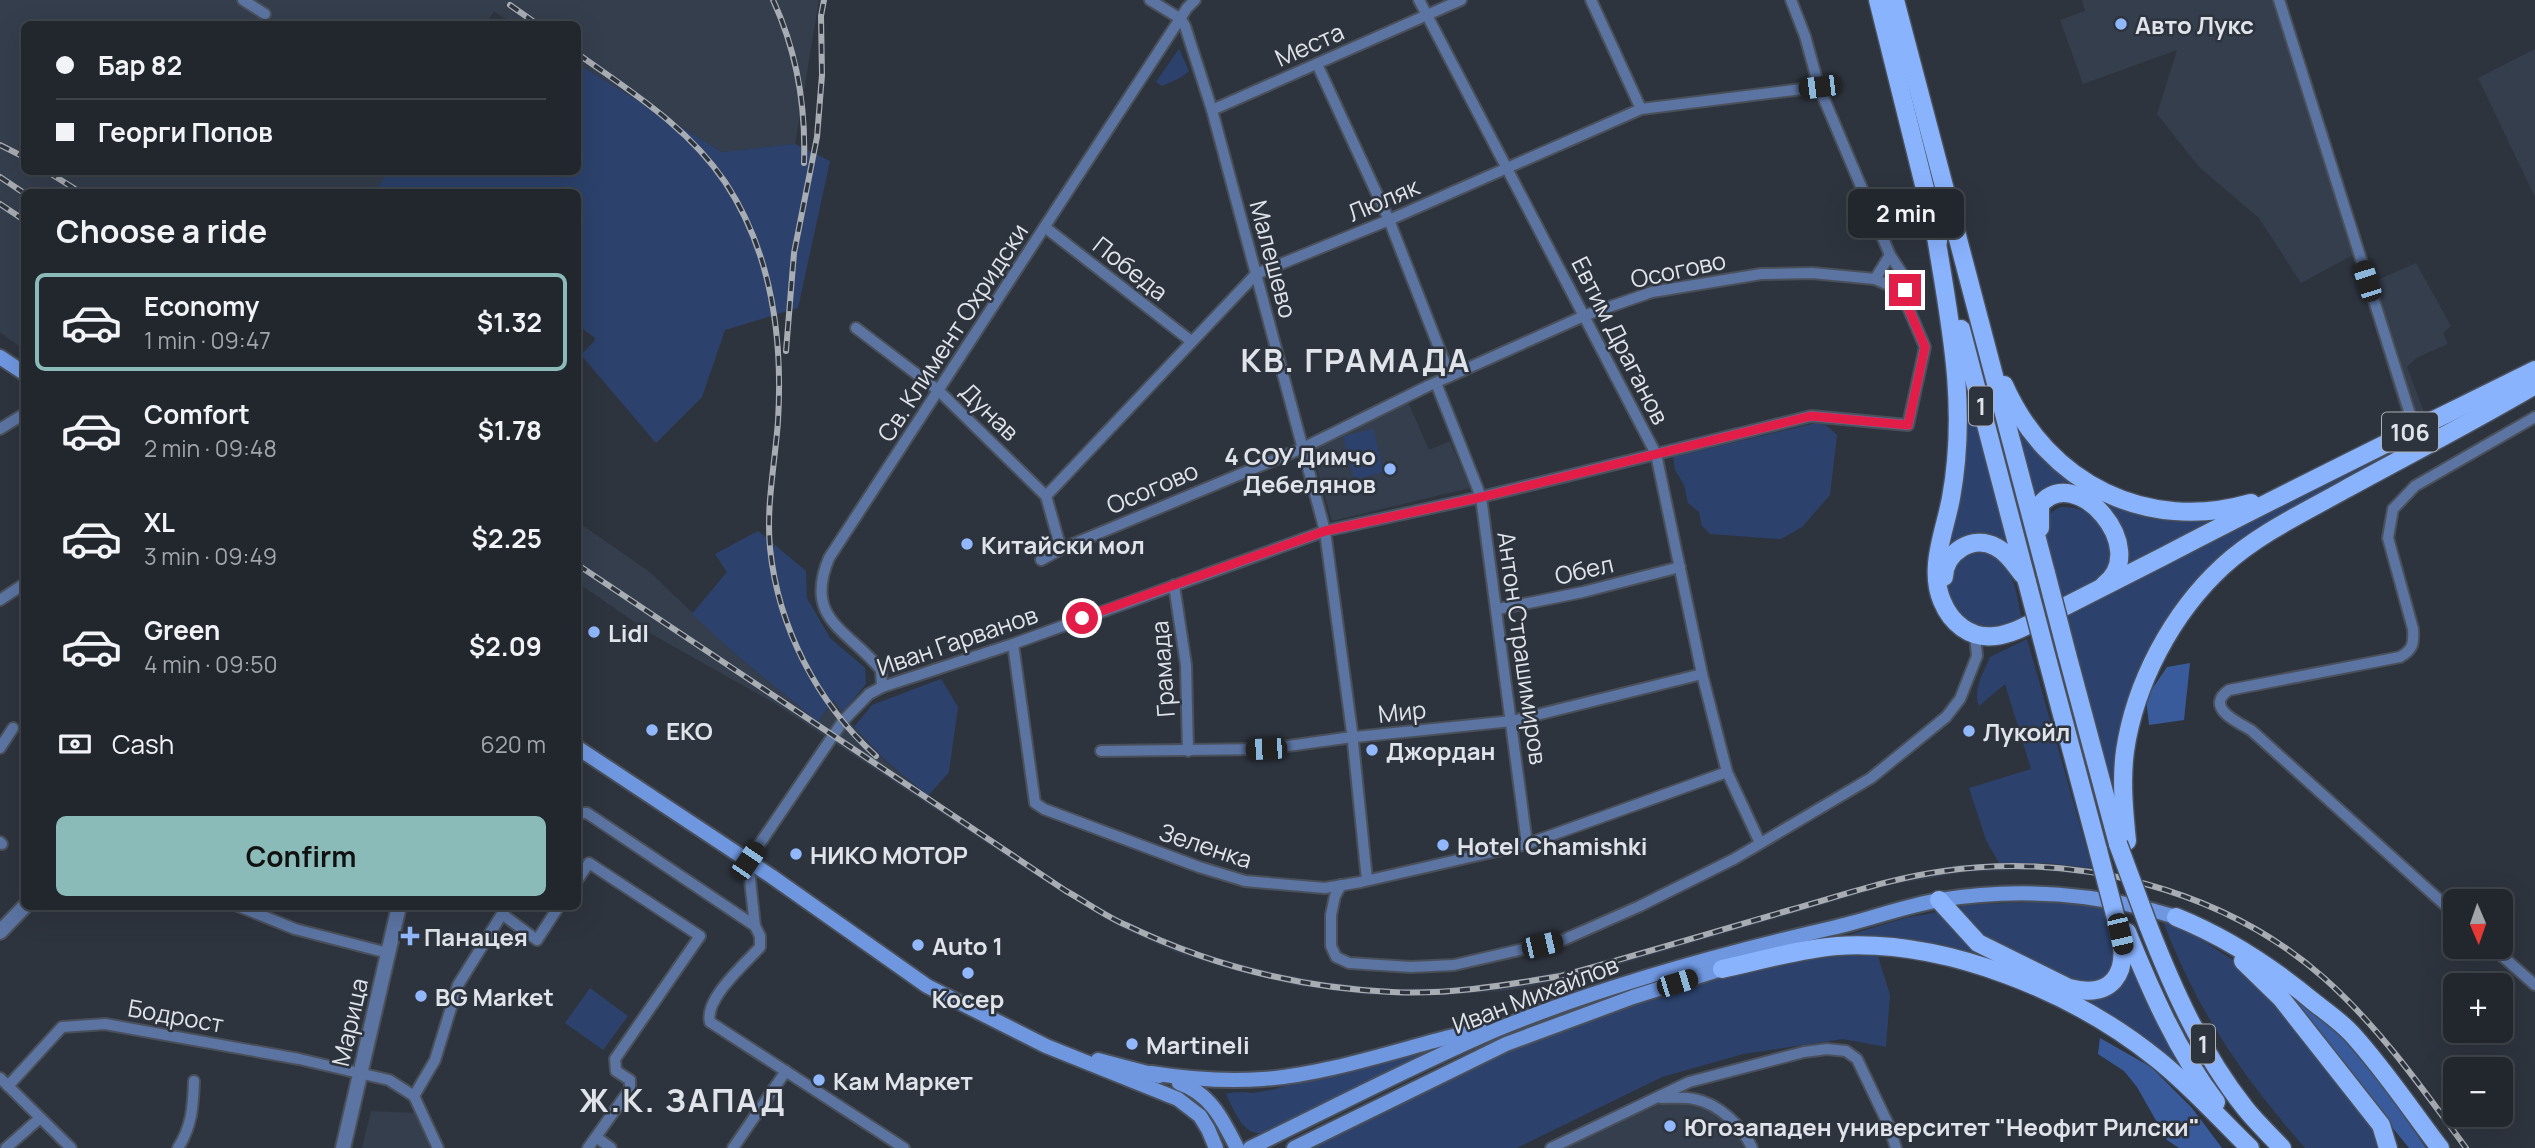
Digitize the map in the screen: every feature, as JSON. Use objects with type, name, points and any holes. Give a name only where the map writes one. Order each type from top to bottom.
[{"type":"main road","name":"1","points":[[1878,0],[1935,231],[2048,662],[2123,933],[2182,1050],[2205,1087],[2252,1148]]},
{"type":"main road","name":"1","points":[[1895,0],[2067,654],[2148,925],[2190,1021],[2245,1109],[2282,1148]]},
{"type":"main road","points":[[1953,225],[2011,400],[2039,442],[2067,470],[2115,497],[2141,506],[2172,510],[2220,510],[2285,493]]},
{"type":"main road","points":[[1935,231],[1957,373],[1959,423],[1956,472],[1936,572],[1936,584],[1942,602],[1955,623],[1975,635]]},
{"type":"main road","points":[[0,357],[21,371]]},
{"type":"main road","name":"106","points":[[1975,635],[1990,637],[2013,632],[2285,493],[2535,370]]},
{"type":"main road","points":[[2123,843],[2125,751],[2137,705],[2160,648],[2184,611],[2210,579],[2277,527],[2535,385]]},
{"type":"main road","points":[[2046,573],[2039,518],[2040,505],[2055,496],[2080,498],[2102,512],[2112,527],[2117,542],[2118,560],[2115,573],[2108,583],[2094,592]]},
{"type":"main road","points":[[1942,602],[1947,561],[1962,547],[1972,544],[1995,546],[2004,552],[2028,582]]},
{"type":"main road","points":[[581,750],[748,861],[927,986],[1046,1046],[1178,1099],[1200,1116],[1216,1148]]},
{"type":"main road","name":"Иван Михайлов","points":[[1250,1148],[1498,1030],[1627,982],[1778,940],[1852,924],[1939,900],[1995,894],[2108,900],[2176,917]]},
{"type":"main road","points":[[1939,900],[1970,936],[1988,950],[2080,991],[2101,990],[2109,986],[2121,971],[2123,933]]},
{"type":"main road","points":[[2176,917],[2227,946],[2281,998],[2381,1125],[2388,1148]]},
{"type":"main road","points":[[2176,917],[2207,929],[2246,951],[2293,984],[2336,1020],[2368,1054],[2440,1148]]},
{"type":"main road","name":"Иван Михайлов","points":[[1294,1148],[1506,1044],[1633,997],[1852,924]]},
{"type":"main road","points":[[1722,969],[1810,950],[1890,946],[1946,955],[1996,970],[2072,1004],[2127,1036],[2176,1075],[2252,1148]]},
{"type":"main road","points":[[1151,1073],[1195,1080],[1265,1079],[1330,1067],[1461,1034],[1498,1030]]},
{"type":"main road","points":[[1046,1046],[1151,1073],[1191,1087],[1214,1106],[1237,1148]]},
{"type":"main road","points":[[2245,1109],[2288,1148]]},
{"type":"street","points":[[243,0],[265,14]]},
{"type":"street","points":[[1150,0],[1181,19]]},
{"type":"street","name":"Св. Климент Охридски","points":[[882,687],[881,670],[828,617],[824,609],[821,584],[829,558],[1195,0]]},
{"type":"street","name":"Евтим Драганов","points":[[1419,0],[1656,454],[1702,674],[1727,772],[1760,843]]},
{"type":"street","name":"Места","points":[[1212,110],[1461,0]]},
{"type":"street","points":[[1591,0],[1641,109]]},
{"type":"street","points":[[1791,0],[1805,36],[1819,87],[1890,255],[1903,275],[1907,305]]},
{"type":"street","points":[[2279,0],[2415,430]]},
{"type":"street","name":"Малешево","points":[[1181,19],[1212,110],[1325,531],[1367,880]]},
{"type":"street","points":[[1317,64],[1389,220],[1450,376]]},
{"type":"street","name":"Люляк","points":[[1046,496],[1256,274],[1389,220],[1641,109],[1819,87]]},
{"type":"street","name":"Победа","points":[[1046,228],[1191,341]]},
{"type":"street","points":[[1890,255],[1875,279],[1893,287],[1907,305]]},
{"type":"street","name":"Осогово","points":[[1041,560],[1061,549],[1303,448],[1450,376],[1586,316],[1652,292],[1761,274],[1812,273],[1875,279]]},
{"type":"street","name":"Иван Гарванов","points":[[748,861],[843,721],[869,694],[882,687],[1013,644],[1325,531],[1482,497],[1811,416],[1908,425],[1925,347],[1907,305]]},
{"type":"street","name":"Дунав","points":[[856,328],[939,391],[1046,496],[1061,549]]},
{"type":"street","name":"Антон Страшимиров","points":[[1436,383],[1482,497],[1528,844]]},
{"type":"street","points":[[0,429],[21,416]]},
{"type":"street","points":[[2443,903],[2250,730],[2226,716],[2221,710],[2221,703],[2223,695],[2229,690],[2400,657],[2410,652],[2414,643],[2413,629],[2388,538],[2393,509],[2415,486],[2535,417]]},
{"type":"street","name":"Обел","points":[[1498,609],[1680,568]]},
{"type":"street","name":"Грамада","points":[[1174,585],[1186,665],[1188,751]]},
{"type":"street","points":[[0,600],[21,586]]},
{"type":"street","points":[[1341,885],[1330,923],[1331,946],[1336,957],[1349,963],[1411,967],[1454,964],[1563,940],[1640,906],[1760,843],[1871,778],[1946,717],[1960,699],[1977,656],[1975,635]]},
{"type":"street","name":"Зеленка","points":[[1013,644],[1035,803],[1135,845],[1245,881],[1325,888],[1528,844],[1727,772]]},
{"type":"street","name":"Мир","points":[[1101,751],[1266,749],[1512,721],[1702,674]]},
{"type":"street","points":[[0,748],[13,728]]},
{"type":"street","points":[[581,813],[587,813],[755,926]]},
{"type":"street","points":[[748,861],[760,947],[712,1002],[708,1014],[710,1022],[904,1148]]},
{"type":"street","points":[[581,875],[589,863],[700,936],[615,1059],[617,1071],[630,1080],[631,1084],[588,1148]]},
{"type":"street","points":[[0,932],[21,909]]},
{"type":"street","points":[[248,910],[295,929],[388,953]]},
{"type":"street","name":"Марица","points":[[343,1148],[399,910]]},
{"type":"street","points":[[438,1148],[414,1096],[435,1060],[458,985],[505,910],[537,940],[556,910]]},
{"type":"street","points":[[2506,959],[2535,985]]},
{"type":"street","name":"Бодрост","points":[[4,1082],[62,1027],[105,1024],[299,1059],[360,1073],[390,1080],[414,1096]]},
{"type":"street","points":[[1551,1148],[1661,1098],[1669,1090],[1689,1082],[1804,1052],[1846,1051],[1857,1059],[1889,1126],[1896,1148]]},
{"type":"street","points":[[733,1148],[786,1072]]},
{"type":"street","points":[[178,1148],[187,1134],[192,1116],[194,1081]]},
{"type":"street","points":[[4,1082],[71,1148]]},
{"type":"street","points":[[1661,1098],[1693,1098],[1706,1102],[1741,1130],[1752,1148]]},
{"type":"street","points":[[6,1148],[40,1118]]},
{"type":"street","points":[[596,1137],[611,1148]]},
{"type":"shaded area","points":[[0,0],[819,0],[795,144],[722,152],[581,66],[581,21],[509,21],[494,12],[487,21],[21,21],[21,175],[386,175],[376,189],[21,189],[21,348],[0,332]]},
{"type":"shaded area","points":[[2082,0],[2285,0],[2373,282],[2416,263],[2451,326],[2443,333],[2448,344],[2416,358],[2407,367],[2424,412],[2404,422],[2353,255],[2301,283],[2259,218],[2199,167],[2157,114],[2177,50],[2083,84],[2060,20],[2085,11]]},
{"type":"shaded area","points":[[1179,49],[1189,71],[1162,86],[1156,82]]},
{"type":"shaded area","points":[[2535,49],[2535,197],[2478,78]]},
{"type":"shaded area","points":[[581,66],[722,152],[795,144],[830,161],[798,308],[725,330],[702,397],[656,443],[581,355],[596,339],[581,327],[581,189],[376,189],[386,175],[581,175]]},
{"type":"shaded area","points":[[1964,373],[2011,548],[1993,537],[1979,534],[1965,539],[1948,551]]},
{"type":"shaded area","points":[[2501,397],[2280,518],[2158,635],[2135,682],[2123,735],[2114,802],[2067,616],[2404,442]]},
{"type":"shaded area","name":"4 СОУ Димчо Дебелянов","points":[[1408,402],[1429,450],[1450,441],[1470,488],[1332,521],[1312,450]]},
{"type":"shaded area","points":[[2008,410],[2067,477],[2210,519],[2223,520],[2127,568],[2120,528],[2103,505],[2093,498],[2033,503]]},
{"type":"shaded area","points":[[1816,423],[1826,425],[1837,435],[1830,495],[1802,527],[1781,539],[1710,534],[1702,526],[1699,512],[1688,503],[1684,485],[1675,470],[1673,457]]},
{"type":"shaded area","points":[[1373,429],[1384,472],[1354,480],[1343,436]]},
{"type":"shaded area","points":[[2061,507],[2080,509],[2095,518],[2106,531],[2112,552],[2108,577],[2063,600],[2046,535],[2047,522],[2052,513]]},
{"type":"shaded area","points":[[581,524],[651,573],[734,653],[818,722],[835,700],[854,727],[883,759],[928,796],[1061,884],[1120,919],[1210,956],[1276,973],[1326,982],[1388,989],[1446,988],[1506,982],[1583,967],[1889,878],[1957,865],[2047,863],[2092,868],[2095,876],[2038,870],[1966,872],[1890,885],[1570,979],[1503,991],[1444,995],[1370,995],[1298,986],[1175,952],[1122,928],[1032,873],[774,703],[655,636],[581,585]]},
{"type":"shaded area","points":[[758,531],[806,571],[807,598],[830,638],[865,668],[866,684],[843,712],[834,700],[818,722],[734,653],[692,614],[727,572],[715,554]]},
{"type":"shaded area","points":[[1981,550],[2000,559],[2007,567],[2015,586],[2022,619],[1995,626],[1974,624],[1959,615],[1950,601],[1947,586],[1951,570],[1963,558]]},
{"type":"shaded area","points":[[2027,639],[2092,868],[2047,863],[1999,863],[1986,840],[1969,788],[2031,769],[2005,684],[1979,706],[1977,700],[1980,681],[1990,657]]},
{"type":"shaded area","points":[[2190,663],[2184,720],[2149,725],[2146,698],[2167,667]]},
{"type":"shaded area","points":[[941,679],[958,707],[949,772],[928,796],[884,759],[854,727],[872,705]]},
{"type":"shaded area","points":[[2036,902],[2104,906],[2120,953],[2108,981],[2074,983],[1990,945],[1968,923],[1960,905]]},
{"type":"shaded area","points":[[1943,911],[2082,997],[2131,967],[2134,968],[2208,1101],[2167,1058],[2131,1029],[2096,1006],[2053,986],[1839,938],[1905,918]]},
{"type":"shaded area","points":[[2163,921],[2197,937],[2239,964],[2283,1006],[2360,1108],[2383,1148],[2305,1148],[2261,1095],[2223,1041],[2176,954]]},
{"type":"shaded area","points":[[1783,956],[1878,956],[1890,995],[1886,1047],[1843,1039],[1743,1054],[1662,1077],[1517,1148],[1314,1148],[1367,1118],[1494,1058],[1610,1010]]},
{"type":"shaded area","points":[[2270,977],[2326,1020],[2380,1081],[2426,1148],[2409,1148]]},
{"type":"shaded area","points":[[590,988],[628,1016],[603,1050],[565,1023]]},
{"type":"shaded area","points":[[2100,1038],[2151,1067],[2192,1108],[2222,1148],[2179,1148],[2167,1140],[2137,1087],[2124,1071],[2098,1054]]},
{"type":"shaded area","points":[[1434,1048],[1264,1133],[1250,1131],[1245,1127],[1226,1094],[1270,1090]]},
{"type":"shaded area","name":"Югозападен университет \"Неофит Рилски\"","points":[[1692,1102],[1715,1111],[1728,1121],[1749,1148],[1562,1148],[1652,1105]]},
{"type":"shaded area","points":[[371,1111],[416,1113],[433,1148],[362,1148]]},
{"type":"railway","points":[[773,0],[788,39],[798,79],[804,163]]},
{"type":"railway","points":[[786,351],[794,253],[817,137],[822,75],[821,16],[824,0]]},
{"type":"railway","points":[[510,5],[533,21]]},
{"type":"railway","points":[[581,56],[638,96],[693,144],[725,182],[754,238],[771,297],[778,359],[778,421],[769,516],[774,577],[791,635],[804,662],[836,712],[876,756]]},
{"type":"railway","points":[[0,145],[21,156]]},
{"type":"railway","points":[[53,175],[75,189]]},
{"type":"railway","points":[[0,177],[21,191]]},
{"type":"railway","points":[[0,204],[21,218]]},
{"type":"railway","points":[[581,567],[1066,891],[1126,925],[1222,963],[1289,980],[1358,990],[1413,993],[1477,988],[1561,976],[1866,888],[1924,874],[1994,866],[2045,867],[2096,873],[2146,884],[2194,900],[2241,921],[2284,947],[2324,978],[2363,1017],[2400,1059],[2466,1148]]},
{"type":"place","name":"Авто Лукс","points":[[2121,24]]},
{"type":"place","name":"4 СОУ Димчо Дебелянов","points":[[1390,469]]},
{"type":"place","name":"Китайски мол","points":[[967,544]]},
{"type":"place","name":"Lidl","points":[[594,632]]},
{"type":"place","name":"EKO","points":[[652,730]]},
{"type":"place","name":"Лукойл","points":[[1969,731]]},
{"type":"place","name":"Джордан","points":[[1372,750]]},
{"type":"place","name":"Hotel Chamishki","points":[[1443,845]]},
{"type":"place","name":"НИКО МОТОР","points":[[796,854]]},
{"type":"place","name":"Панацея","points":[[410,936]]},
{"type":"place","name":"Auto 1","points":[[918,945]]},
{"type":"place","name":"Косер","points":[[968,973]]},
{"type":"place","name":"BG Market","points":[[421,996]]},
{"type":"place","name":"Martineli","points":[[1132,1044]]},
{"type":"place","name":"Кам Маркет","points":[[819,1080]]},
{"type":"place","name":"Югозападен университет \"Неофит Рилски\"","points":[[1670,1126]]},
{"type":"district","name":"КВ. ГРАМАДА","points":[[1356,360]]},
{"type":"district","name":"Ж.К. ЗАПАД","points":[[683,1100]]},
{"type":"route","points":[[1082,618],[1325,531],[1482,497],[1811,416],[1908,425],[1925,347],[1907,305],[1905,290]]}]
